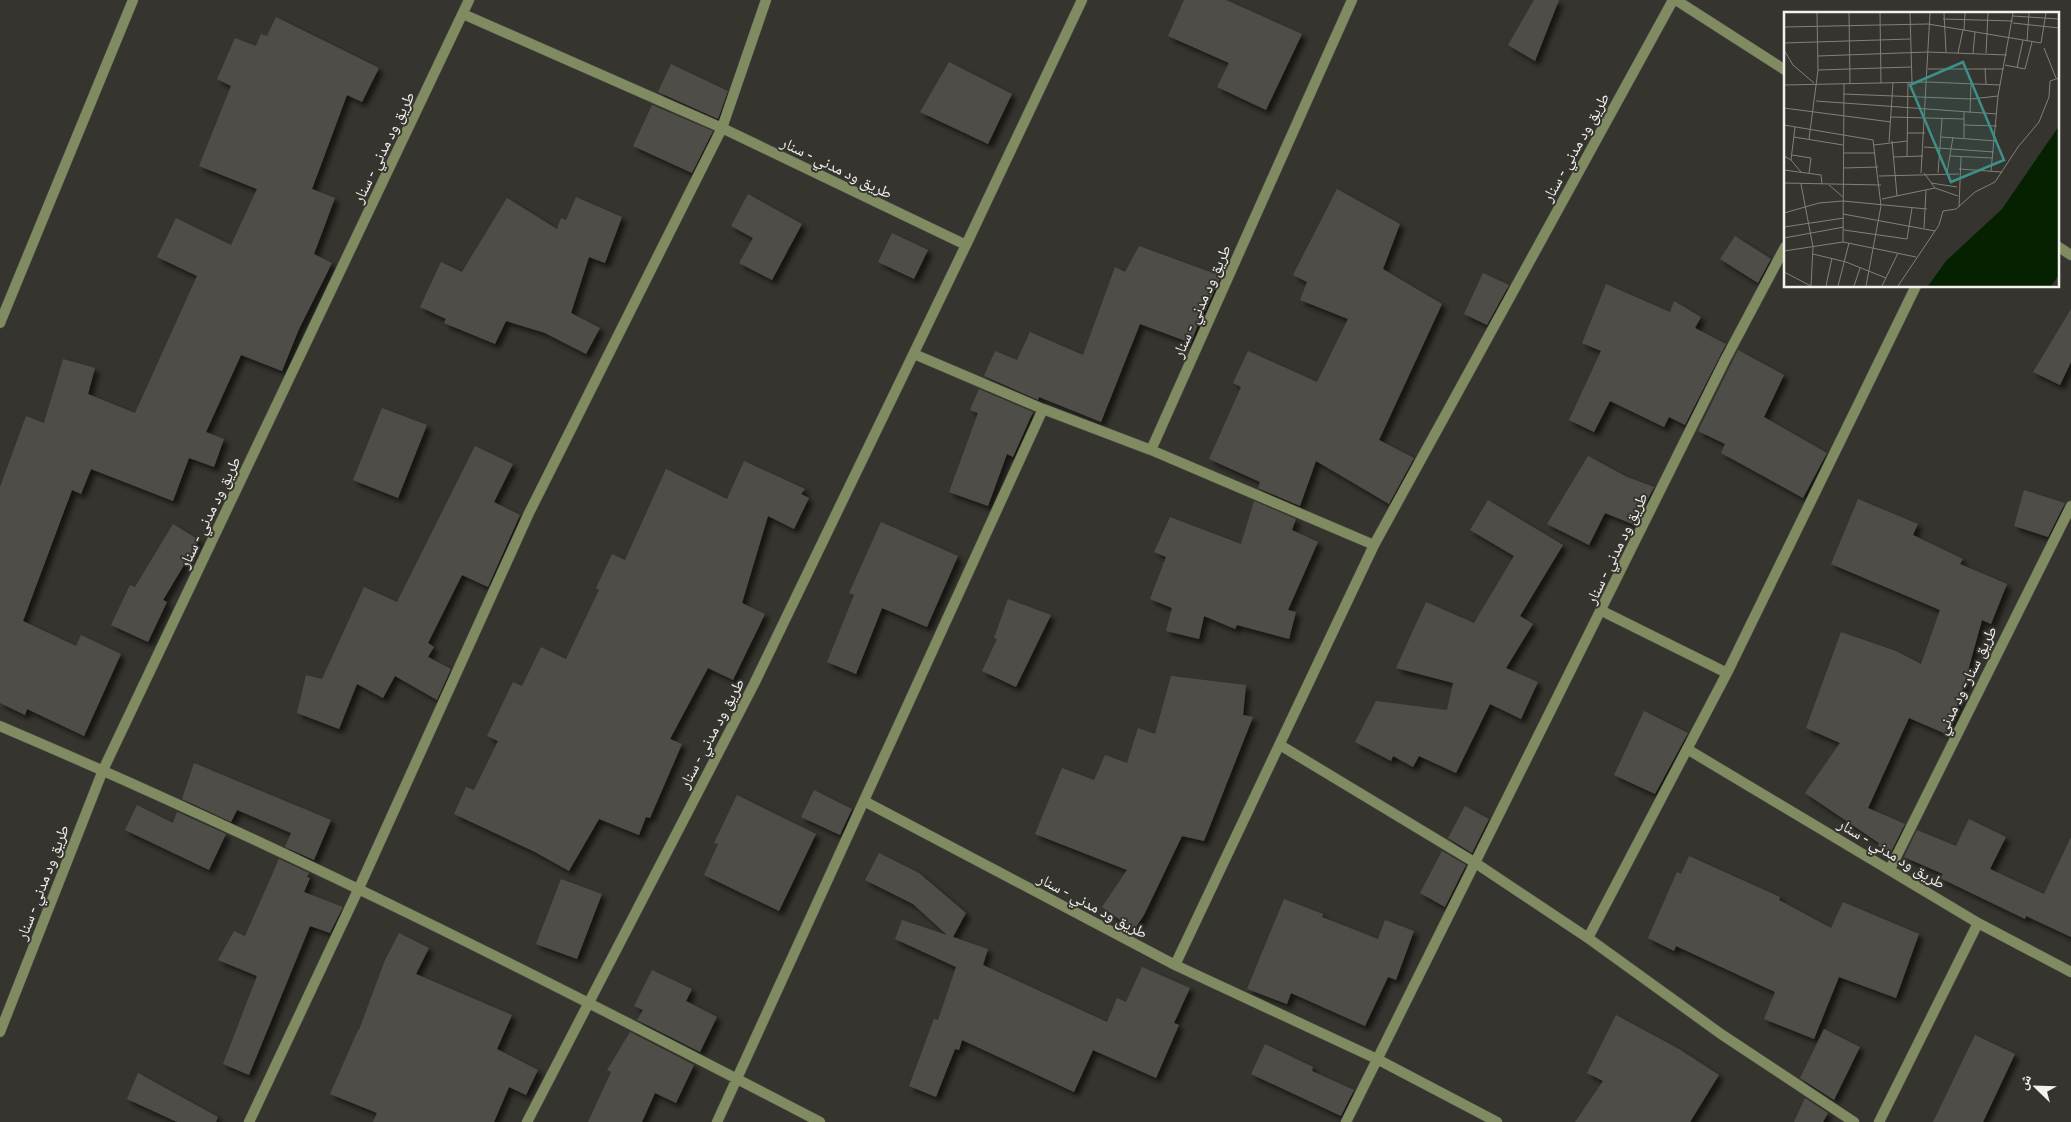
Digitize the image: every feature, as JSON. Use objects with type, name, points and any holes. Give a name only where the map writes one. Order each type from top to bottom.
[{"type":"street","points":[[0,323],[133,0]]},
{"type":"street","name":"طريق ود مدني - سنار","points":[[0,1032],[102,770],[469,0]]},
{"type":"street","points":[[248,1122],[359,888],[529,513],[722,128],[766,0]]},
{"type":"street","name":"طريق ود مدني - سنار","points":[[527,1122],[754,684],[914,354],[1082,0]]},
{"type":"street","name":"طريق ود مدني - سنار","points":[[1151,450],[1352,0]]},
{"type":"street","name":"طريق ود مدني - سنار","points":[[1175,965],[1374,546],[1674,0],[1784,69]]},
{"type":"street","name":"طريق ود مدني - سنار","points":[[463,14],[722,128],[966,245]]},
{"type":"street","points":[[2058,247],[2071,255]]},
{"type":"street","name":"طريق ود مدني - سنار","points":[[1346,1122],[1725,360],[1784,249]]},
{"type":"street","points":[[1588,938],[1727,673],[1915,288]]},
{"type":"street","points":[[914,354],[1043,409],[1151,450],[1374,546]]},
{"type":"street","points":[[717,1122],[1043,409]]},
{"type":"street","name":"طريق سنار- ود مدني","points":[[1890,869],[2071,506]]},
{"type":"street","points":[[1602,610],[1727,673]]},
{"type":"street","points":[[0,726],[102,770],[359,888],[589,1001],[820,1122]]},
{"type":"street","points":[[1280,745],[1474,862],[1588,938],[1721,1034],[1854,1122]]},
{"type":"street","name":"طريق ود مدني - سنار","points":[[1687,749],[1978,923],[2071,972]]},
{"type":"street","name":"طريق ود مدني - سنار","points":[[864,801],[1175,965],[1378,1059],[1498,1122]]},
{"type":"street","points":[[1879,1122],[1978,923]]},
{"type":"building","points":[[1184,0],[1226,0],[1302,34],[1266,110],[1217,87],[1229,63],[1168,36]]},
{"type":"building","points":[[1534,0],[1559,0],[1535,61],[1508,45]]},
{"type":"building","points":[[276,17],[379,68],[362,102],[347,95],[312,189],[335,198],[314,254],[332,263],[299,329],[282,371],[241,355],[206,432],[224,439],[214,467],[189,458],[173,501],[91,469],[81,494],[72,490],[23,621],[76,646],[81,635],[121,654],[84,736],[27,709],[25,715],[0,703],[0,487],[26,416],[44,423],[63,359],[95,368],[88,394],[135,413],[197,276],[157,257],[176,218],[231,245],[257,189],[199,166],[231,86],[217,79],[235,38],[256,46],[261,34],[267,36]]},
{"type":"building","points":[[949,62],[1012,94],[988,144],[920,112]]},
{"type":"building","points":[[671,64],[728,91],[718,119],[658,92]]},
{"type":"building","points":[[652,105],[713,131],[692,173],[633,146]]},
{"type":"building","points":[[1337,189],[1400,224],[1383,269],[1442,304],[1379,440],[1414,458],[1389,504],[1316,461],[1300,506],[1258,488],[1260,482],[1209,459],[1241,387],[1233,383],[1248,351],[1317,382],[1348,319],[1300,300],[1307,282],[1293,275]]},
{"type":"building","points":[[748,194],[802,224],[772,280],[739,263],[753,238],[731,226]]},
{"type":"building","points":[[576,197],[622,217],[605,263],[589,257],[571,313],[600,328],[586,354],[545,333],[506,321],[495,344],[444,323],[446,319],[420,307],[441,262],[462,272],[507,198],[557,229],[561,218],[566,220]]},
{"type":"building","points":[[892,233],[928,250],[914,279],[878,262]]},
{"type":"building","points":[[1735,236],[1771,259],[1758,283],[1720,259]]},
{"type":"building","points":[[1139,246],[1221,276],[1205,311],[1203,311],[1191,343],[1140,324],[1101,422],[1039,397],[1038,400],[984,376],[995,351],[1017,360],[1030,332],[1083,355],[1115,267],[1125,272]]},
{"type":"building","points":[[1483,273],[1509,285],[1487,325],[1464,314]]},
{"type":"building","points":[[1606,284],[1670,312],[1674,301],[1701,317],[1695,328],[1726,344],[1685,425],[1669,417],[1664,427],[1610,401],[1594,432],[1569,420],[1601,351],[1582,343]]},
{"type":"building","points":[[2071,309],[2071,362],[2060,385],[2033,372]]},
{"type":"building","points":[[1738,350],[1784,375],[1764,417],[1827,453],[1803,498],[1721,453],[1725,444],[1698,431]]},
{"type":"building","points":[[979,389],[1033,412],[1013,457],[1007,454],[988,506],[949,492],[978,413],[970,410]]},
{"type":"building","points":[[382,408],[427,425],[398,498],[353,480]]},
{"type":"building","points":[[475,446],[513,464],[494,502],[520,515],[488,587],[462,575],[428,643],[434,647],[428,657],[451,669],[437,700],[395,676],[383,698],[357,684],[339,729],[297,713],[306,675],[322,679],[364,587],[397,602]]},
{"type":"building","points":[[1588,456],[1627,477],[1654,487],[1635,525],[1605,513],[1589,545],[1547,524]]},
{"type":"building","points":[[744,461],[805,489],[801,494],[809,498],[794,529],[768,516],[742,603],[765,614],[733,680],[708,668],[670,739],[682,744],[650,818],[646,817],[639,835],[599,819],[569,871],[535,852],[454,814],[466,787],[474,790],[498,741],[487,736],[513,682],[522,686],[541,647],[566,659],[599,590],[596,588],[612,554],[625,560],[666,469],[727,499]]},
{"type":"building","points":[[2024,490],[2065,503],[2048,537],[2014,526]]},
{"type":"building","points":[[1858,499],[1918,524],[1913,535],[1963,559],[1960,564],[2007,584],[1991,624],[1982,620],[1959,703],[1946,734],[1909,718],[1868,808],[1905,824],[1891,852],[1878,846],[1879,843],[1805,793],[1840,743],[1806,728],[1841,632],[1896,651],[1921,664],[1940,610],[1831,564]]},
{"type":"building","points":[[1488,500],[1563,545],[1520,616],[1533,624],[1506,668],[1538,682],[1521,719],[1490,704],[1456,773],[1419,756],[1413,767],[1393,756],[1391,761],[1355,742],[1376,701],[1447,710],[1453,683],[1396,668],[1426,602],[1474,623],[1514,556],[1470,530]]},
{"type":"building","points":[[1254,501],[1296,519],[1292,530],[1318,542],[1288,610],[1296,612],[1289,639],[1237,625],[1235,629],[1204,616],[1199,639],[1166,631],[1172,608],[1150,599],[1166,557],[1154,552],[1170,517],[1241,544]]},
{"type":"building","points":[[881,522],[958,556],[927,627],[882,608],[856,674],[827,662],[854,595],[849,593]]},
{"type":"building","points":[[173,524],[199,540],[163,600],[167,602],[148,642],[111,625],[130,585],[135,587]]},
{"type":"building","points":[[1008,599],[1051,615],[1016,687],[982,671],[997,639],[994,638]]},
{"type":"building","points":[[1171,676],[1246,685],[1243,715],[1253,717],[1204,841],[1182,836],[1144,915],[1134,930],[1102,907],[1127,870],[1035,834],[1062,768],[1094,780],[1105,755],[1127,763],[1138,728],[1155,734]]},
{"type":"building","points":[[1644,711],[1688,733],[1655,794],[1614,775]]},
{"type":"building","points":[[194,763],[331,820],[314,860],[285,847],[291,833],[237,810],[231,822],[182,799]]},
{"type":"building","points":[[814,790],[852,809],[840,835],[801,817]]},
{"type":"building","points":[[737,795],[816,834],[779,911],[704,875],[718,844],[714,843]]},
{"type":"building","points":[[137,805],[173,823],[177,812],[226,834],[209,870],[125,830]]},
{"type":"building","points":[[1465,806],[1489,819],[1472,853],[1448,838]]},
{"type":"building","points":[[1969,819],[2006,837],[1990,869],[2044,894],[2071,837],[2071,937],[2026,916],[2025,919],[1940,878],[1943,874],[1904,857],[1917,830],[1956,846]]},
{"type":"building","points":[[1442,851],[1466,865],[1445,907],[1420,893]]},
{"type":"building","points":[[879,853],[919,873],[966,913],[953,937],[988,949],[983,965],[1107,1022],[1117,998],[1126,1002],[1142,967],[1190,988],[1174,1023],[1179,1025],[1156,1078],[1093,1050],[1074,1092],[962,1040],[959,1050],[955,1049],[936,1097],[909,1086],[934,1019],[938,1020],[956,967],[895,939],[902,920],[947,935],[913,904],[865,880]]},
{"type":"building","points":[[1689,856],[1780,897],[1779,900],[1831,928],[1843,902],[1919,934],[1896,998],[1839,977],[1814,1039],[1764,1019],[1775,992],[1676,946],[1674,951],[1648,938],[1677,872],[1681,874]]},
{"type":"building","points":[[279,859],[309,873],[307,877],[310,878],[304,892],[343,907],[330,933],[310,926],[249,1075],[223,1064],[257,976],[218,960],[234,931],[245,936]]},
{"type":"building","points":[[561,879],[602,894],[577,959],[536,944]]},
{"type":"building","points":[[1284,899],[1323,914],[1322,917],[1378,939],[1385,920],[1414,931],[1396,980],[1388,977],[1365,1026],[1291,993],[1287,1004],[1247,989]]},
{"type":"building","points":[[399,933],[429,948],[416,974],[512,1015],[497,1049],[538,1070],[526,1095],[509,1087],[494,1122],[373,1122],[377,1113],[330,1094],[359,1030],[385,960]]},
{"type":"building","points":[[652,970],[692,989],[686,1001],[717,1017],[700,1052],[637,1020],[643,1010],[634,1006]]},
{"type":"building","points":[[1616,1015],[1679,1049],[1719,1075],[1690,1122],[1575,1122],[1603,1081],[1587,1073]]},
{"type":"building","points":[[1824,1029],[1860,1047],[1834,1100],[1800,1078]]},
{"type":"building","points":[[630,1032],[694,1065],[676,1103],[655,1093],[642,1122],[588,1122],[611,1072],[607,1070]]},
{"type":"building","points":[[1975,1035],[2015,1054],[1983,1122],[1933,1122]]},
{"type":"building","points":[[1265,1044],[1313,1067],[1312,1071],[1354,1090],[1341,1116],[1251,1074]]},
{"type":"building","points":[[138,1073],[218,1117],[216,1122],[177,1122],[127,1099]]},
{"type":"building","points":[[1805,1098],[1828,1113],[1823,1122],[1794,1122]]}]
